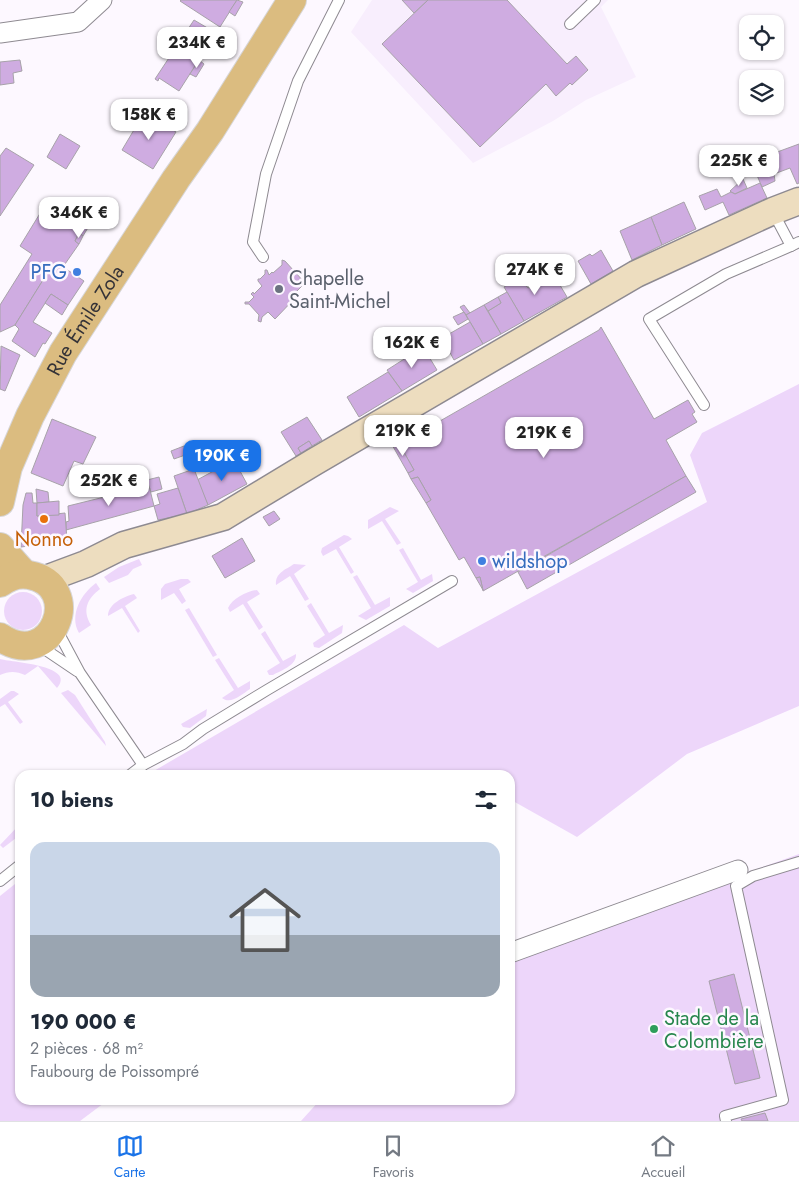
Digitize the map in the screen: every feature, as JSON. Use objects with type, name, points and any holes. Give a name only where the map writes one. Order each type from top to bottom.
[{"type":"main road","name":"Rue Émile Zola","points":[[0,502],[4,466],[63,354],[210,131],[292,0]]},
{"type":"main road","points":[[23,579],[86,564],[124,545],[223,517],[636,274],[773,211],[799,201]]},
{"type":"main road","points":[[0,547],[23,579],[57,596],[50,626]]},
{"type":"main road","points":[[0,637],[8,643],[19,646],[50,626],[86,564]]},
{"type":"street","points":[[0,33],[78,22],[102,0]]},
{"type":"street","points":[[515,950],[738,870]]},
{"type":"lane","points":[[263,257],[253,242],[266,174],[298,81],[339,0]]},
{"type":"lane","points":[[570,24],[594,0]]},
{"type":"lane","points":[[704,405],[649,319],[726,274],[795,244],[773,211]]},
{"type":"lane","points":[[136,770],[184,744],[203,729],[267,690],[452,581]]},
{"type":"lane","points":[[50,626],[143,765]]},
{"type":"lane","points":[[50,626],[80,673]]},
{"type":"lane","points":[[726,1121],[725,1116],[783,1100],[736,886],[753,876],[799,862]]},
{"type":"lane","points":[[0,881],[15,869]]},
{"type":"shaded area","points":[[372,0],[608,0],[601,7],[636,77],[586,100],[553,121],[473,163],[351,32]]},
{"type":"shaded area","points":[[799,384],[799,706],[687,754],[577,837],[515,802],[515,770],[156,770],[404,625],[438,648],[707,502],[690,455],[702,433]]},
{"type":"shaded area","points":[[390,507],[399,511],[385,519],[401,543],[397,545],[382,521],[368,529],[368,520]]},
{"type":"shaded area","points":[[344,535],[352,539],[339,547],[354,572],[351,574],[336,549],[323,556],[321,552],[322,548]]},
{"type":"shaded area","points":[[403,548],[421,580],[432,574],[433,581],[413,593],[406,589],[418,582],[399,550]]},
{"type":"shaded area","points":[[139,559],[142,565],[133,569],[128,575],[109,583],[104,577],[119,567]]},
{"type":"shaded area","points":[[294,564],[306,565],[294,574],[309,599],[305,601],[290,576],[276,585],[279,575]]},
{"type":"shaded area","points":[[357,575],[375,605],[390,597],[390,606],[366,620],[358,616],[371,608],[353,577]]},
{"type":"shaded area","points":[[188,579],[191,582],[179,589],[186,601],[182,604],[174,593],[161,600],[161,589],[165,584]]},
{"type":"shaded area","points":[[96,583],[100,589],[89,601],[86,610],[91,625],[79,633],[75,619],[78,605]]},
{"type":"shaded area","points":[[257,590],[260,594],[247,602],[263,627],[259,630],[243,604],[230,612],[228,608],[240,596]]},
{"type":"shaded area","points":[[23,592],[37,597],[42,611],[37,625],[23,630],[9,625],[4,611],[9,597]]},
{"type":"shaded area","points":[[134,594],[137,598],[125,606],[140,631],[138,633],[122,608],[108,616],[113,605],[121,599]]},
{"type":"shaded area","points":[[311,603],[329,633],[343,625],[342,633],[319,648],[314,647],[313,643],[325,635],[307,606]]},
{"type":"shaded area","points":[[189,608],[217,655],[213,657],[185,610]]},
{"type":"shaded area","points":[[265,631],[283,661],[296,654],[292,664],[273,675],[269,675],[267,671],[280,663],[261,634]]},
{"type":"shaded area","points":[[219,658],[238,688],[250,681],[250,689],[233,700],[222,698],[234,690],[215,660]]},
{"type":"shaded area","points":[[0,659],[40,666],[58,674],[61,680],[57,688],[38,666],[25,675],[12,672],[0,675]]},
{"type":"shaded area","points":[[68,690],[75,695],[106,746],[61,693]]},
{"type":"shaded area","points":[[11,691],[19,694],[8,702],[23,722],[20,724],[5,704],[0,707],[0,699]]},
{"type":"shaded area","points":[[207,709],[206,716],[190,728],[183,727],[181,724]]},
{"type":"shaded area","points":[[15,829],[15,839],[3,848],[0,845]]},
{"type":"shaded area","name":"Stade de la Colombière","points":[[799,854],[799,1121],[301,1121],[315,1105],[515,1105],[515,956]]},
{"type":"shaded area","points":[[15,884],[15,1105],[101,1105],[80,1121],[0,1121],[0,896]]},
{"type":"building","points":[[181,0],[237,0],[220,27]]},
{"type":"building","points":[[237,0],[243,2],[235,16],[229,12]]},
{"type":"building","points":[[402,0],[428,0],[414,13]]},
{"type":"building","points":[[428,0],[507,0],[567,64],[576,56],[588,70],[572,85],[570,83],[556,96],[546,84],[480,147],[382,44]]},
{"type":"building","points":[[194,20],[216,33],[179,91],[159,78],[158,81],[155,79]]},
{"type":"building","points":[[216,33],[221,37],[213,50],[207,47]]},
{"type":"building","points":[[20,60],[22,71],[13,73],[14,83],[0,85],[0,62]]},
{"type":"building","points":[[199,60],[204,64],[196,77],[190,74]]},
{"type":"building","points":[[144,113],[176,132],[153,169],[122,150]]},
{"type":"building","points":[[60,134],[80,146],[66,169],[47,157]]},
{"type":"building","points":[[799,144],[799,183],[797,184],[790,168],[774,174],[769,155]]},
{"type":"building","points":[[6,148],[34,165],[0,216],[0,156]]},
{"type":"building","points":[[766,169],[774,174],[775,181],[762,187],[756,173]]},
{"type":"building","points":[[743,179],[747,188],[735,194],[730,191]]},
{"type":"building","points":[[760,183],[767,198],[729,215],[723,202],[705,210],[699,196],[717,189],[721,197],[731,192],[735,194]]},
{"type":"building","points":[[47,202],[58,208],[62,203],[92,221],[83,236],[79,233],[75,241],[79,244],[58,274],[55,273],[53,275],[48,272],[15,325],[0,332],[0,305],[32,254],[20,246]]},
{"type":"building","points":[[684,202],[696,229],[662,245],[651,217]]},
{"type":"building","points":[[651,217],[662,245],[632,260],[620,231]]},
{"type":"building","points":[[79,233],[83,236],[79,244],[75,241]]},
{"type":"building","points":[[601,250],[613,271],[591,284],[578,261],[590,254],[592,256]]},
{"type":"building","name":"Chapelle Saint-Michel","points":[[282,260],[305,283],[293,295],[296,297],[275,319],[268,312],[262,317],[261,322],[258,321],[259,315],[245,302],[249,302],[254,297],[251,294],[253,292],[254,294],[262,286],[258,279],[265,274],[265,270],[267,270],[269,275],[273,273],[282,265]]},
{"type":"building","points":[[547,263],[554,275],[546,279],[539,267]]},
{"type":"building","points":[[63,267],[84,281],[68,305],[51,294],[33,322],[52,333],[45,344],[43,343],[35,357],[12,341],[19,329],[15,325],[48,272],[53,275],[55,273],[58,274]]},
{"type":"building","points":[[554,275],[567,297],[524,321],[504,287],[520,278],[528,288]]},
{"type":"building","points":[[507,292],[524,321],[501,334],[488,311],[501,303],[498,297]]},
{"type":"building","points":[[51,294],[68,305],[62,315],[45,303]]},
{"type":"building","points":[[498,297],[501,303],[488,311],[484,305]]},
{"type":"building","points":[[464,305],[470,313],[466,315],[460,307]]},
{"type":"building","points":[[484,305],[501,334],[483,344],[466,315]]},
{"type":"building","points":[[464,312],[468,319],[458,325],[453,317]]},
{"type":"building","points":[[470,322],[483,344],[454,360],[442,338]]},
{"type":"building","points":[[601,327],[654,419],[688,400],[695,412],[692,414],[697,422],[666,440],[686,476],[483,591],[480,577],[476,578],[464,557],[459,560],[426,503],[431,500],[418,477],[411,479],[408,473],[414,470],[397,440],[431,421],[433,425],[599,330]]},
{"type":"building","points":[[427,331],[431,338],[427,340],[423,333]]},
{"type":"building","points":[[1,346],[20,355],[5,391],[0,389]]},
{"type":"building","points":[[423,347],[437,370],[402,391],[387,370]]},
{"type":"building","points":[[388,372],[402,391],[359,417],[347,397]]},
{"type":"building","points":[[307,417],[322,440],[312,446],[309,441],[298,448],[301,453],[296,456],[281,432]]},
{"type":"building","points":[[52,419],[96,437],[83,464],[74,461],[63,486],[31,473]]},
{"type":"building","points":[[397,440],[414,470],[408,473],[391,443]]},
{"type":"building","points":[[309,441],[312,446],[301,453],[298,448]]},
{"type":"building","points":[[184,446],[188,454],[174,459],[171,451]]},
{"type":"building","points":[[234,460],[247,484],[208,505],[197,480]]},
{"type":"building","points":[[194,469],[208,505],[187,514],[174,476]]},
{"type":"building","points":[[686,476],[696,492],[527,589],[518,572]]},
{"type":"building","points":[[159,477],[162,489],[151,492],[147,480]]},
{"type":"building","points":[[418,477],[431,500],[426,503],[411,479]]},
{"type":"building","points":[[149,486],[154,506],[66,530],[66,522],[69,521],[68,506]]},
{"type":"building","points":[[178,488],[187,514],[158,520],[154,506],[160,504],[157,494]]},
{"type":"building","points":[[36,489],[48,492],[49,502],[37,503]]},
{"type":"building","name":"Nonno","points":[[26,493],[32,493],[33,503],[37,503],[37,516],[65,513],[67,541],[21,547],[23,505]]},
{"type":"building","points":[[59,501],[59,515],[37,516],[37,503]]},
{"type":"building","points":[[274,511],[280,519],[269,526],[263,517]]},
{"type":"building","points":[[242,538],[255,561],[225,578],[212,556]]},
{"type":"building","points":[[480,577],[483,590],[476,578]]},
{"type":"building","points":[[734,974],[760,1078],[735,1084],[709,981]]},
{"type":"building","points":[[765,1113],[768,1121],[742,1121],[741,1119]]},
{"type":"place","name":"PFG","points":[[77,272]]},
{"type":"place","name":"Chapelle Saint-Michel","points":[[279,289]]},
{"type":"place","name":"Nonno","points":[[44,519]]},
{"type":"place","name":"wildshop","points":[[482,561]]},
{"type":"place","name":"Stade de la Colombière","points":[[654,1029]]}]
